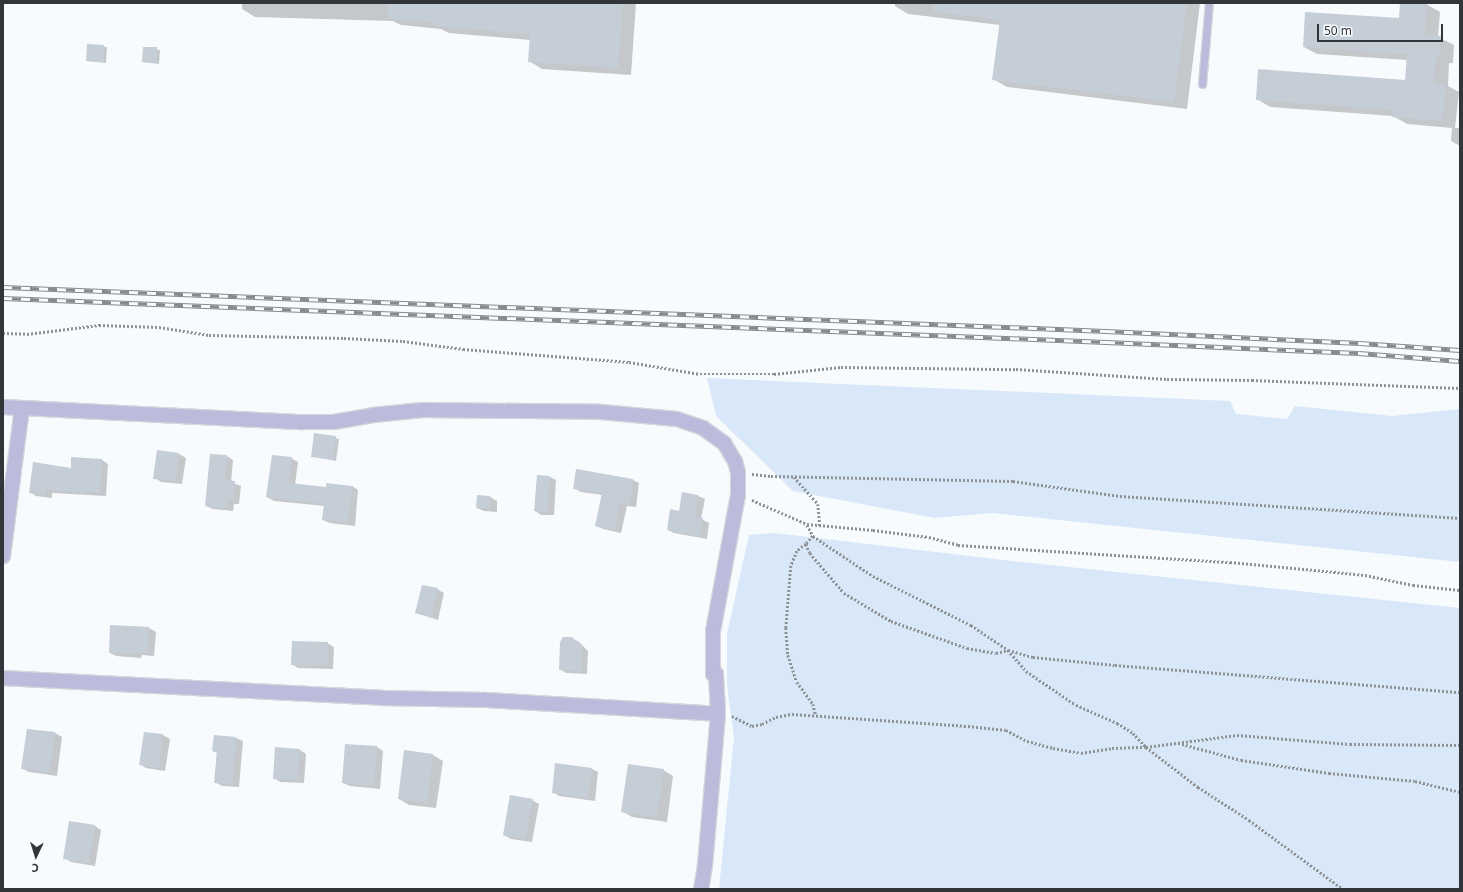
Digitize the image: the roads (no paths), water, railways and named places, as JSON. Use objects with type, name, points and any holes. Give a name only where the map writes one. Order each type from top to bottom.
[{"type":"street","points":[[3,407],[304,422],[334,422],[373,415],[423,410],[601,412],[677,419],[703,428],[724,442],[735,461],[738,472],[738,495],[713,631],[714,674],[716,674],[718,714],[705,865],[701,889]]},
{"type":"street","points":[[3,556],[22,408]]},
{"type":"street","points":[[3,678],[381,698],[485,700],[718,714]]},
{"type":"lane","points":[[1202,84],[1209,3]]},
{"type":"railway","points":[[3,287],[1106,331],[1360,343],[1460,350]]},
{"type":"railway","points":[[3,298],[1106,342],[1359,353],[1460,361]]}]
